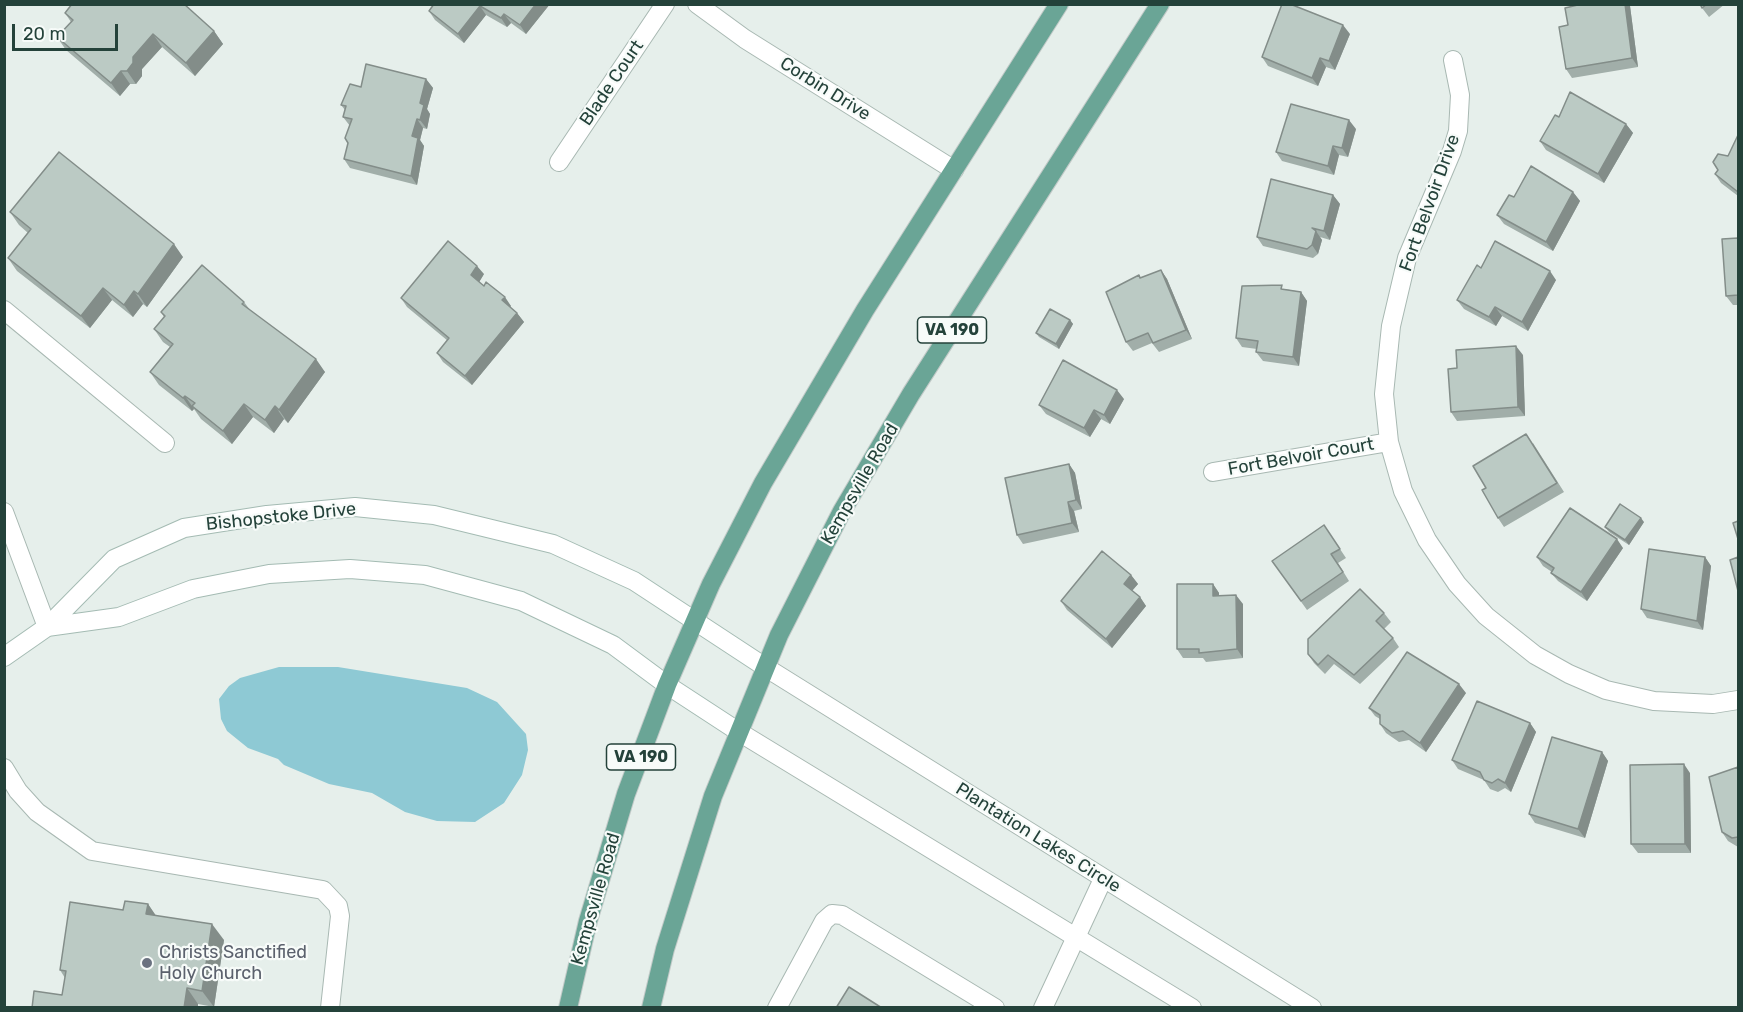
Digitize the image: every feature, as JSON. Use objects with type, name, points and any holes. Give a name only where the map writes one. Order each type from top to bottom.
[{"type":"main road","name":"Kempsville Road","points":[[568,1008],[588,921],[627,794],[667,685],[695,620],[763,483],[865,309],[1059,4]]},
{"type":"main road","name":"Kempsville Road","points":[[651,1008],[687,874],[739,732],[765,668],[842,511],[911,394],[1160,4]]},
{"type":"street","name":"Blade Court","points":[[559,162],[665,4]]},
{"type":"street","name":"Corbin Drive","points":[[697,4],[745,39],[954,171]]},
{"type":"street","name":"Fort Belvoir Drive","points":[[1453,60],[1460,95],[1458,131],[1452,151],[1407,258],[1391,326],[1384,394],[1389,441],[1403,491],[1427,540],[1457,584],[1486,616],[1535,655],[1569,674],[1606,690],[1654,701],[1713,704],[1738,700]]},
{"type":"street","points":[[4,310],[165,442]]},
{"type":"street","name":"Fort Belvoir Court","points":[[1213,471],[1389,441]]},
{"type":"street","name":"Bishopstoke Drive","points":[[4,657],[47,627],[114,559],[184,528],[267,515],[355,507],[434,515],[553,544],[634,581],[765,668]]},
{"type":"street","points":[[4,512],[47,627]]},
{"type":"street","name":"Bishopstoke Drive","points":[[47,627],[119,617],[193,589],[269,574],[350,569],[425,575],[520,601],[613,645],[667,685],[739,732]]},
{"type":"street","name":"Plantation Lakes Circle","points":[[765,668],[1312,1008]]},
{"type":"street","points":[[739,732],[1191,1008]]},
{"type":"street","points":[[4,768],[18,791],[37,812],[92,851],[323,890],[338,906],[340,916],[330,1008]]},
{"type":"street","points":[[1043,1008],[1103,879]]},
{"type":"street","points":[[777,1008],[824,921],[832,914],[843,915],[995,1008]]},
{"type":"water","points":[[279,667],[338,667],[467,688],[497,702],[526,734],[528,750],[522,775],[504,803],[475,822],[437,821],[405,812],[372,793],[329,784],[284,765],[278,759],[248,748],[227,731],[221,719],[219,699],[229,686],[240,678]]},
{"type":"building","points":[[72,4],[184,4],[214,31],[186,63],[153,34],[133,57],[133,63],[127,71],[121,71],[111,83],[57,37],[73,20],[65,13]]},
{"type":"building","points":[[434,4],[536,4],[520,25],[504,14],[501,18],[480,6],[458,34],[429,11]]},
{"type":"building","points":[[1282,4],[1290,4],[1343,25],[1329,61],[1320,58],[1312,78],[1262,57]]},
{"type":"building","points":[[1582,4],[1625,4],[1632,58],[1566,69],[1559,27],[1568,25],[1565,8]]},
{"type":"building","points":[[366,64],[426,79],[420,103],[424,105],[412,136],[418,138],[411,176],[344,159],[348,143],[345,138],[352,119],[343,117],[346,106],[341,105],[350,84],[361,87]]},
{"type":"building","points":[[1570,92],[1626,124],[1598,174],[1540,141],[1555,115],[1559,117]]},
{"type":"building","points":[[1291,104],[1349,120],[1342,148],[1333,146],[1328,166],[1276,152]]},
{"type":"building","points":[[1738,135],[1738,192],[1715,174],[1718,170],[1713,162],[1718,154],[1728,156]]},
{"type":"building","points":[[59,152],[174,244],[138,294],[134,291],[124,305],[103,288],[81,316],[8,258],[31,229],[10,212]]},
{"type":"building","points":[[1531,166],[1573,192],[1546,242],[1497,215],[1509,195],[1514,197]]},
{"type":"building","points":[[1271,179],[1333,195],[1324,231],[1312,228],[1316,231],[1312,245],[1307,249],[1257,237]]},
{"type":"building","points":[[1738,238],[1738,295],[1726,296],[1722,239]]},
{"type":"building","points":[[448,241],[477,266],[471,275],[484,286],[486,282],[505,297],[502,300],[517,313],[465,376],[437,353],[449,338],[401,298]]},
{"type":"building","points":[[1495,241],[1550,271],[1522,322],[1495,307],[1489,317],[1457,300],[1477,265],[1481,268]]},
{"type":"building","points":[[202,265],[244,302],[242,304],[316,359],[279,410],[275,406],[265,420],[244,404],[223,431],[192,406],[195,403],[185,396],[183,398],[150,372],[173,344],[154,329],[165,316],[161,312]]},
{"type":"building","points":[[1161,270],[1186,330],[1153,343],[1148,333],[1126,342],[1106,292],[1139,275],[1140,278]]},
{"type":"building","points":[[1282,285],[1281,289],[1301,292],[1293,357],[1256,352],[1258,341],[1236,338],[1242,286]]},
{"type":"building","points":[[1050,309],[1070,320],[1056,344],[1036,333]]},
{"type":"building","points":[[1516,346],[1518,407],[1451,412],[1448,369],[1457,368],[1456,350]]},
{"type":"building","points":[[1063,360],[1117,390],[1104,415],[1094,410],[1084,428],[1039,405]]},
{"type":"building","points":[[1526,434],[1557,483],[1498,518],[1482,490],[1486,488],[1473,466]]},
{"type":"building","points":[[1069,464],[1076,500],[1068,502],[1072,523],[1017,535],[1005,478]]},
{"type":"building","points":[[1620,504],[1641,518],[1625,540],[1605,527]]},
{"type":"building","points":[[1570,508],[1617,539],[1581,592],[1551,573],[1554,568],[1537,557]]},
{"type":"building","points":[[1738,521],[1738,539],[1733,523]]},
{"type":"building","points":[[1324,525],[1340,549],[1331,554],[1343,572],[1301,601],[1272,561]]},
{"type":"building","points":[[1649,549],[1705,557],[1697,621],[1641,609]]},
{"type":"building","points":[[1102,551],[1131,575],[1124,584],[1140,597],[1106,639],[1061,601]]},
{"type":"building","points":[[1738,557],[1738,591],[1730,560]]},
{"type":"building","points":[[1177,584],[1213,584],[1213,596],[1236,595],[1237,649],[1199,653],[1199,649],[1177,649]]},
{"type":"building","points":[[1360,589],[1384,613],[1376,621],[1393,638],[1354,675],[1328,655],[1318,665],[1308,654],[1308,639]]},
{"type":"building","points":[[1407,652],[1459,684],[1420,743],[1403,731],[1392,733],[1380,724],[1380,715],[1369,708]]},
{"type":"building","points":[[1477,701],[1530,723],[1505,783],[1498,779],[1492,783],[1484,780],[1480,772],[1452,760]]},
{"type":"building","points":[[1552,737],[1602,752],[1578,829],[1529,814]]},
{"type":"building","points":[[1684,764],[1685,844],[1631,844],[1630,765]]},
{"type":"building","points":[[1738,767],[1738,837],[1732,838],[1722,832],[1709,777]]},
{"type":"building","name":"Christs Sanctified Holy Church","points":[[125,901],[148,904],[146,914],[212,924],[202,991],[187,988],[184,1008],[32,1008],[34,991],[62,995],[66,971],[60,970],[70,902],[123,910]]},
{"type":"building","points":[[849,987],[882,1008],[836,1008]]},
{"type":"place","name":"Christs Sanctified Holy Church","points":[[147,963]]}]
